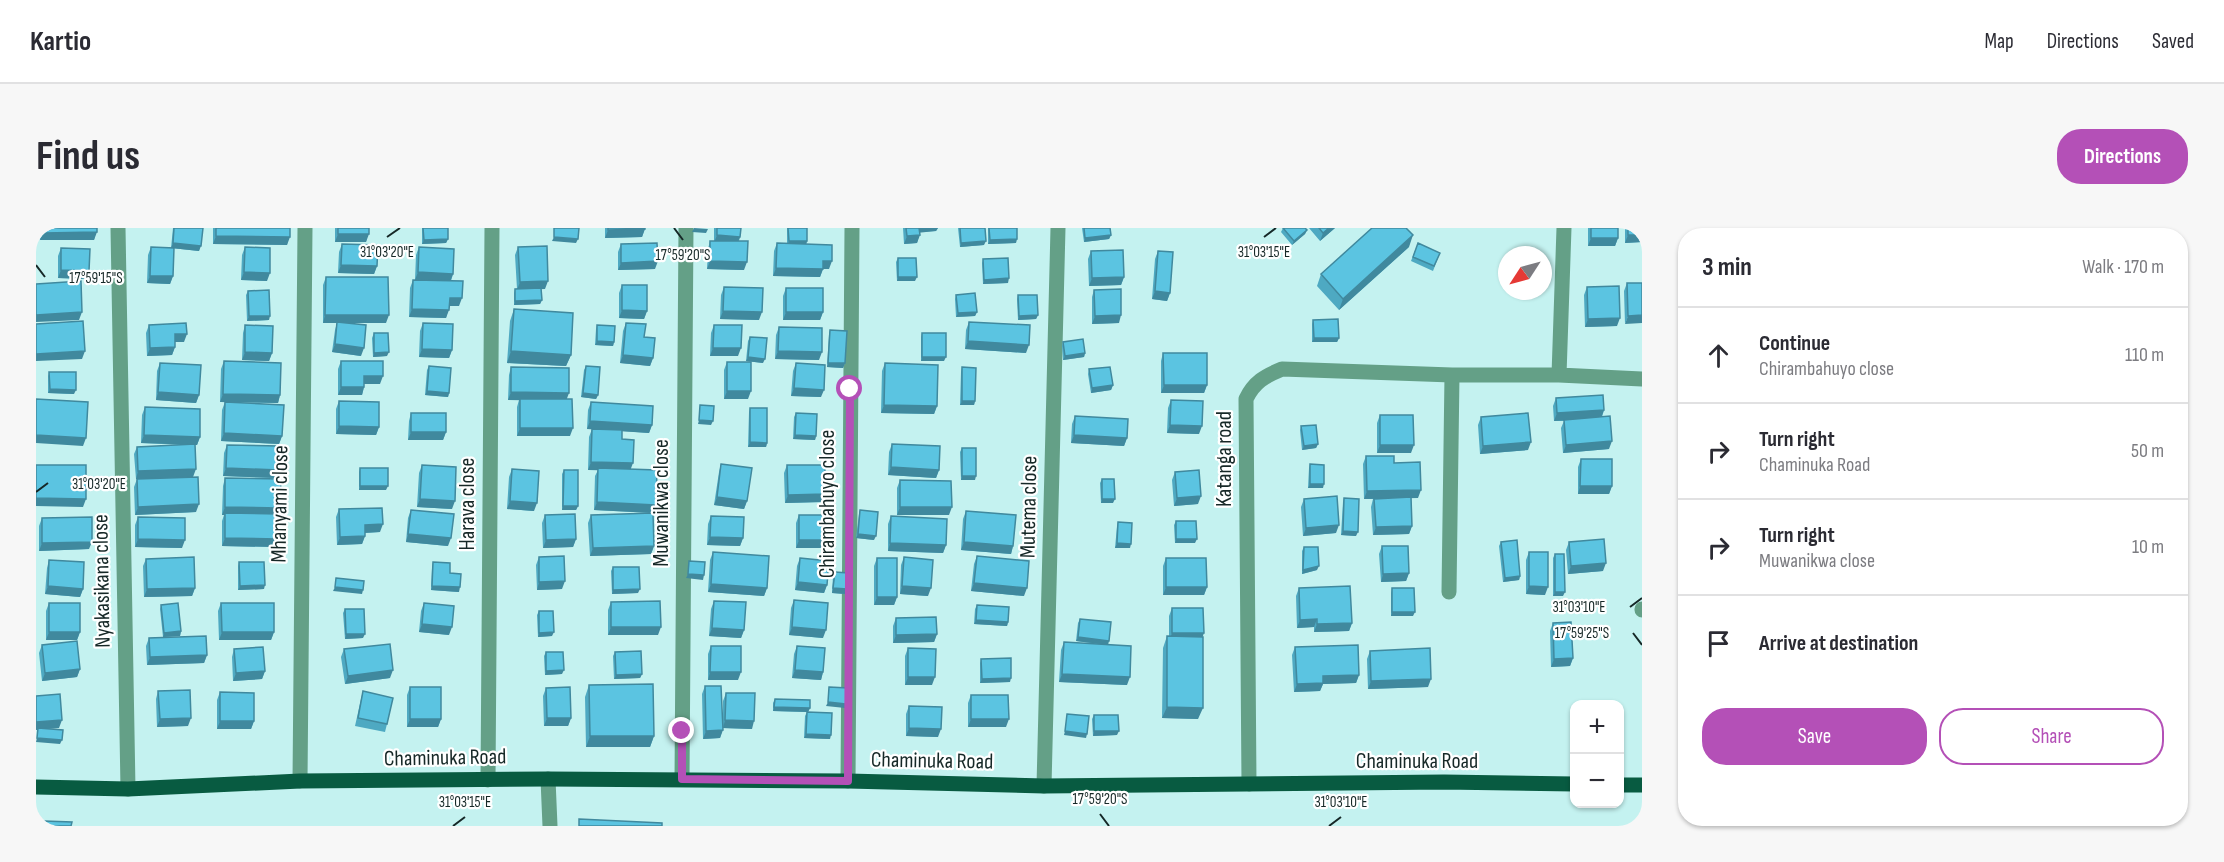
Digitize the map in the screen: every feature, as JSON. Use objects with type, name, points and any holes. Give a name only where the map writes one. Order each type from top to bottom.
[{"type":"main road","name":"Chaminuka Road","points":[[36,788],[128,789],[300,781],[548,779],[848,781],[1044,786],[1570,784]]},
{"type":"main road","points":[[1624,784],[1642,785]]},
{"type":"street","name":"Nyakasikana close","points":[[118,228],[128,789]]},
{"type":"street","name":"Mhanyami close","points":[[300,781],[305,228]]},
{"type":"street","name":"Harava close","points":[[488,780],[492,228]]},
{"type":"street","name":"Muwanikwa close","points":[[682,779],[686,228]]},
{"type":"street","name":"Chirambahuyo close","points":[[848,781],[852,228]]},
{"type":"street","name":"Mutema close","points":[[1044,786],[1058,228]]},
{"type":"street","points":[[1559,375],[1564,228]]},
{"type":"street","name":"Katanga road","points":[[1249,784],[1246,399],[1252,388],[1264,376],[1282,369],[1642,379]]},
{"type":"street","points":[[1449,592],[1452,375]]},
{"type":"street","points":[[548,779],[550,826]]},
{"type":"building","points":[[42,228],[97,228],[97,232],[43,233]]},
{"type":"building","points":[[174,228],[203,228],[201,246],[173,243]]},
{"type":"building","points":[[216,228],[290,228],[290,237],[216,236]]},
{"type":"building","points":[[338,228],[369,228],[369,234],[338,234]]},
{"type":"building","points":[[423,228],[448,228],[448,239],[424,240]]},
{"type":"building","points":[[554,228],[579,228],[578,239],[554,237]]},
{"type":"building","points":[[608,228],[645,228],[645,229],[608,230]]},
{"type":"building","points":[[717,228],[741,228],[740,237],[717,235]]},
{"type":"building","points":[[788,228],[807,228],[807,241],[789,241]]},
{"type":"building","points":[[906,228],[919,228],[920,235],[907,236]]},
{"type":"building","points":[[960,228],[985,228],[986,241],[961,243]]},
{"type":"building","points":[[989,228],[1017,228],[1017,239],[990,240]]},
{"type":"building","points":[[1084,228],[1110,228],[1111,235],[1085,238]]},
{"type":"building","points":[[1283,228],[1305,228],[1307,230],[1294,241]]},
{"type":"building","points":[[1319,228],[1329,228],[1323,233]]},
{"type":"building","points":[[1372,228],[1406,228],[1413,235],[1343,299],[1321,274]]},
{"type":"building","points":[[1591,228],[1618,228],[1618,238],[1591,238]]},
{"type":"building","points":[[1628,228],[1642,228],[1642,235],[1628,235]]},
{"type":"building","points":[[710,241],[748,241],[747,262],[710,261]]},
{"type":"building","points":[[657,243],[658,261],[621,263],[621,244]]},
{"type":"building","points":[[777,243],[832,245],[832,261],[823,261],[823,269],[776,268]]},
{"type":"building","points":[[1418,243],[1440,253],[1434,266],[1413,257]]},
{"type":"building","points":[[342,244],[378,245],[377,266],[341,265]]},
{"type":"building","points":[[547,246],[548,281],[520,282],[518,247]]},
{"type":"building","points":[[151,247],[174,248],[173,276],[150,276]]},
{"type":"building","points":[[245,247],[270,248],[270,273],[244,272]]},
{"type":"building","points":[[419,247],[454,249],[453,274],[418,272]]},
{"type":"building","points":[[61,248],[90,249],[89,271],[61,270]]},
{"type":"building","points":[[1123,250],[1124,277],[1092,278],[1091,251]]},
{"type":"building","points":[[1158,251],[1173,252],[1170,293],[1155,291]]},
{"type":"building","points":[[898,258],[916,258],[917,277],[898,277]]},
{"type":"building","points":[[1008,258],[1009,278],[984,280],[983,259]]},
{"type":"building","points":[[326,277],[388,277],[389,315],[325,315]]},
{"type":"building","points":[[413,280],[463,281],[462,298],[450,298],[449,310],[412,309]]},
{"type":"building","points":[[81,281],[82,312],[36,315],[36,284]]},
{"type":"building","points":[[1627,283],[1642,283],[1642,315],[1628,316]]},
{"type":"building","points":[[622,285],[647,285],[647,311],[622,310]]},
{"type":"building","points":[[1619,286],[1620,318],[1588,319],[1587,287]]},
{"type":"building","points":[[724,287],[763,288],[762,312],[723,311]]},
{"type":"building","points":[[541,288],[542,300],[515,301],[515,289]]},
{"type":"building","points":[[786,288],[823,288],[823,312],[786,312]]},
{"type":"building","points":[[1121,289],[1121,315],[1095,316],[1094,290]]},
{"type":"building","points":[[269,290],[270,316],[249,316],[248,291]]},
{"type":"building","points":[[975,293],[977,312],[958,313],[956,295]]},
{"type":"building","points":[[1018,295],[1037,295],[1038,315],[1019,316]]},
{"type":"building","points":[[514,309],[573,313],[571,355],[511,351]]},
{"type":"building","points":[[1338,319],[1339,338],[1314,338],[1313,320]]},
{"type":"building","points":[[83,321],[85,351],[36,354],[36,324]]},
{"type":"building","points":[[337,322],[366,325],[364,348],[335,344]]},
{"type":"building","points":[[969,322],[1030,325],[1029,345],[968,341]]},
{"type":"building","points":[[186,323],[187,334],[175,334],[175,347],[150,348],[149,325]]},
{"type":"building","points":[[423,323],[453,324],[452,350],[422,349]]},
{"type":"building","points":[[626,323],[646,324],[644,337],[655,338],[653,358],[623,355]]},
{"type":"building","points":[[245,325],[273,326],[272,353],[245,352]]},
{"type":"building","points":[[597,325],[615,326],[614,342],[597,341]]},
{"type":"building","points":[[714,325],[742,325],[741,348],[713,348]]},
{"type":"building","points":[[779,327],[822,328],[822,352],[778,351]]},
{"type":"building","points":[[830,330],[847,331],[845,363],[828,363]]},
{"type":"building","points":[[374,333],[388,333],[389,352],[374,353]]},
{"type":"building","points":[[922,333],[946,333],[946,357],[922,357]]},
{"type":"building","points":[[750,337],[767,338],[765,359],[748,357]]},
{"type":"building","points":[[1083,339],[1085,353],[1065,356],[1063,342]]},
{"type":"building","points":[[1163,353],[1207,353],[1207,385],[1164,385]]},
{"type":"building","points":[[224,361],[281,363],[280,395],[223,394]]},
{"type":"building","points":[[341,361],[383,361],[383,376],[364,376],[364,387],[341,387]]},
{"type":"building","points":[[727,362],[751,362],[751,391],[727,391]]},
{"type":"building","points":[[160,363],[201,365],[199,395],[158,392]]},
{"type":"building","points":[[796,363],[825,365],[824,390],[794,388]]},
{"type":"building","points":[[885,363],[938,365],[937,406],[884,405]]},
{"type":"building","points":[[429,366],[451,368],[449,393],[427,391]]},
{"type":"building","points":[[586,366],[600,367],[598,395],[583,393]]},
{"type":"building","points":[[511,367],[569,368],[569,393],[511,392]]},
{"type":"building","points":[[962,367],[976,368],[975,401],[962,401]]},
{"type":"building","points":[[1110,367],[1113,385],[1092,388],[1089,369]]},
{"type":"building","points":[[49,372],[76,372],[76,390],[50,389]]},
{"type":"building","points":[[1603,395],[1604,410],[1557,413],[1556,398]]},
{"type":"building","points":[[36,399],[88,402],[86,438],[36,435]]},
{"type":"building","points":[[520,399],[572,399],[573,428],[520,428]]},
{"type":"building","points":[[1171,400],[1203,401],[1202,426],[1170,425]]},
{"type":"building","points":[[339,401],[379,402],[379,427],[339,426]]},
{"type":"building","points":[[225,402],[284,405],[282,436],[224,433]]},
{"type":"building","points":[[591,402],[653,406],[652,425],[590,421]]},
{"type":"building","points":[[700,405],[714,406],[713,421],[699,420]]},
{"type":"building","points":[[145,407],[200,409],[200,437],[144,435]]},
{"type":"building","points":[[750,408],[767,408],[767,443],[750,442]]},
{"type":"building","points":[[411,413],[446,413],[446,432],[411,432]]},
{"type":"building","points":[[796,413],[817,414],[816,436],[795,435]]},
{"type":"building","points":[[1528,413],[1531,442],[1483,446],[1481,417]]},
{"type":"building","points":[[1380,415],[1413,415],[1414,445],[1380,445]]},
{"type":"building","points":[[1075,416],[1128,419],[1127,438],[1074,435]]},
{"type":"building","points":[[1610,416],[1612,441],[1566,445],[1564,420]]},
{"type":"building","points":[[1316,425],[1318,444],[1304,446],[1301,426]]},
{"type":"building","points":[[592,429],[622,430],[622,439],[634,440],[633,463],[591,462]]},
{"type":"building","points":[[195,444],[196,469],[138,471],[137,447]]},
{"type":"building","points":[[892,444],[940,446],[939,470],[891,467]]},
{"type":"building","points":[[227,445],[279,446],[279,470],[226,468]]},
{"type":"building","points":[[962,448],[976,448],[976,476],[962,476]]},
{"type":"building","points":[[1366,456],[1394,456],[1394,463],[1420,462],[1421,490],[1367,491]]},
{"type":"building","points":[[1581,459],[1612,459],[1612,486],[1580,486]]},
{"type":"building","points":[[721,464],[752,468],[747,501],[717,497]]},
{"type":"building","points":[[1310,464],[1324,465],[1324,484],[1310,484]]},
{"type":"building","points":[[36,465],[86,465],[86,499],[36,498]]},
{"type":"building","points":[[422,465],[456,467],[455,501],[420,499]]},
{"type":"building","points":[[787,465],[825,465],[825,494],[788,495]]},
{"type":"building","points":[[360,468],[388,468],[388,486],[360,486]]},
{"type":"building","points":[[598,468],[657,470],[656,505],[597,502]]},
{"type":"building","points":[[512,469],[539,471],[537,503],[510,501]]},
{"type":"building","points":[[564,470],[578,470],[578,506],[563,506]]},
{"type":"building","points":[[1199,470],[1201,496],[1177,498],[1175,472]]},
{"type":"building","points":[[198,477],[199,504],[138,507],[137,479]]},
{"type":"building","points":[[225,478],[281,479],[280,508],[225,507]]},
{"type":"building","points":[[1102,479],[1114,479],[1115,499],[1102,499]]},
{"type":"building","points":[[900,480],[951,481],[952,507],[900,507]]},
{"type":"building","points":[[1337,496],[1339,525],[1306,528],[1304,499]]},
{"type":"building","points":[[1411,497],[1412,526],[1376,527],[1374,499]]},
{"type":"building","points":[[1344,498],[1359,499],[1358,532],[1343,531]]},
{"type":"building","points":[[382,508],[383,524],[365,525],[365,536],[340,537],[339,509]]},
{"type":"building","points":[[411,510],[454,514],[451,538],[408,534]]},
{"type":"building","points":[[860,510],[878,512],[876,536],[858,534]]},
{"type":"building","points":[[966,511],[1016,515],[1013,546],[964,542]]},
{"type":"building","points":[[225,513],[279,514],[278,539],[225,538]]},
{"type":"building","points":[[653,513],[654,546],[593,548],[591,515]]},
{"type":"building","points":[[575,514],[576,539],[546,540],[545,515]]},
{"type":"building","points":[[799,515],[824,515],[824,540],[799,540]]},
{"type":"building","points":[[711,516],[744,517],[743,538],[710,537]]},
{"type":"building","points":[[891,516],[947,519],[946,545],[890,543]]},
{"type":"building","points":[[92,517],[92,542],[42,543],[42,518]]},
{"type":"building","points":[[138,517],[185,518],[185,540],[138,539]]},
{"type":"building","points":[[1176,521],[1196,521],[1197,539],[1176,539]]},
{"type":"building","points":[[1118,522],[1132,523],[1131,544],[1117,543]]},
{"type":"building","points":[[1604,539],[1606,563],[1571,566],[1569,542]]},
{"type":"building","points":[[1517,540],[1520,576],[1505,578],[1501,542]]},
{"type":"building","points":[[1382,546],[1408,546],[1409,573],[1383,574]]},
{"type":"building","points":[[1304,547],[1318,547],[1319,566],[1303,570]]},
{"type":"building","points":[[713,552],[769,556],[767,588],[711,584]]},
{"type":"building","points":[[1529,552],[1548,552],[1548,587],[1529,586]]},
{"type":"building","points":[[1555,554],[1564,554],[1565,592],[1555,592]]},
{"type":"building","points":[[564,556],[565,581],[539,582],[539,557]]},
{"type":"building","points":[[977,556],[1029,561],[1027,588],[974,583]]},
{"type":"building","points":[[194,557],[195,588],[147,589],[146,559]]},
{"type":"building","points":[[904,557],[933,560],[931,588],[902,586]]},
{"type":"building","points":[[800,558],[829,561],[827,585],[798,582]]},
{"type":"building","points":[[877,558],[897,558],[897,597],[877,597]]},
{"type":"building","points":[[1166,558],[1206,558],[1207,587],[1166,587]]},
{"type":"building","points":[[49,560],[84,562],[83,589],[48,586]]},
{"type":"building","points":[[689,561],[705,562],[704,575],[688,574]]},
{"type":"building","points":[[239,562],[264,562],[265,585],[240,586]]},
{"type":"building","points":[[433,562],[450,563],[450,573],[461,574],[460,587],[432,586]]},
{"type":"building","points":[[613,567],[639,567],[640,589],[613,590]]},
{"type":"building","points":[[835,572],[848,573],[847,589],[833,588]]},
{"type":"building","points":[[336,578],[364,581],[363,590],[335,587]]},
{"type":"building","points":[[1350,586],[1352,623],[1317,624],[1317,619],[1300,620],[1299,588]]},
{"type":"building","points":[[1392,588],[1414,588],[1415,612],[1392,612]]},
{"type":"building","points":[[794,600],[828,603],[826,630],[792,627]]},
{"type":"building","points":[[660,601],[661,627],[611,627],[611,602]]},
{"type":"building","points":[[714,601],[746,602],[744,630],[712,628]]},
{"type":"building","points":[[49,603],[80,603],[80,632],[49,632]]},
{"type":"building","points":[[178,603],[181,631],[164,633],[161,605]]},
{"type":"building","points":[[221,603],[274,603],[274,632],[222,632]]},
{"type":"building","points":[[424,603],[454,606],[452,627],[422,624]]},
{"type":"building","points":[[977,605],[1009,607],[1008,622],[976,620]]},
{"type":"building","points":[[1172,608],[1203,608],[1204,633],[1172,633]]},
{"type":"building","points":[[345,609],[364,609],[365,634],[346,634]]},
{"type":"building","points":[[539,611],[553,611],[554,632],[539,633]]},
{"type":"building","points":[[936,617],[937,634],[896,635],[896,618]]},
{"type":"building","points":[[1080,619],[1111,622],[1109,641],[1078,637]]},
{"type":"building","points":[[1571,622],[1573,658],[1554,659],[1553,623]]},
{"type":"building","points":[[206,636],[207,655],[150,657],[149,638]]},
{"type":"building","points":[[1167,636],[1203,637],[1203,708],[1167,707]]},
{"type":"building","points":[[77,641],[80,669],[45,673],[42,645]]},
{"type":"building","points":[[1064,642],[1131,646],[1130,677],[1062,674]]},
{"type":"building","points":[[390,644],[393,670],[348,676],[344,649]]},
{"type":"building","points":[[1358,645],[1359,675],[1323,676],[1323,683],[1297,684],[1295,647]]},
{"type":"building","points":[[711,646],[741,646],[741,672],[710,672]]},
{"type":"building","points":[[797,646],[825,648],[823,672],[795,670]]},
{"type":"building","points":[[263,647],[265,671],[236,673],[234,649]]},
{"type":"building","points":[[908,648],[936,649],[935,677],[908,677]]},
{"type":"building","points":[[1430,648],[1431,679],[1371,681],[1370,651]]},
{"type":"building","points":[[641,651],[642,674],[616,675],[615,652]]},
{"type":"building","points":[[546,652],[563,652],[564,670],[546,671]]},
{"type":"building","points":[[1011,658],[1011,678],[982,679],[981,659]]},
{"type":"building","points":[[653,684],[654,736],[590,736],[589,685]]},
{"type":"building","points":[[705,686],[721,686],[723,730],[706,731]]},
{"type":"building","points":[[410,687],[441,687],[441,719],[410,719]]},
{"type":"building","points":[[570,687],[571,718],[547,718],[546,688]]},
{"type":"building","points":[[829,687],[848,688],[846,704],[828,702]]},
{"type":"building","points":[[190,690],[191,718],[160,719],[158,691]]},
{"type":"building","points":[[363,691],[393,698],[387,724],[358,718]]},
{"type":"building","points":[[220,692],[254,693],[254,721],[220,721]]},
{"type":"building","points":[[726,693],[755,693],[754,721],[725,720]]},
{"type":"building","points":[[60,694],[62,720],[36,722],[36,696]]},
{"type":"building","points":[[971,695],[1008,695],[1009,719],[971,719]]},
{"type":"building","points":[[775,699],[810,700],[810,708],[774,707]]},
{"type":"building","points":[[909,706],[942,707],[941,729],[909,728]]},
{"type":"building","points":[[807,712],[832,713],[831,735],[806,734]]},
{"type":"building","points":[[1067,714],[1089,716],[1087,734],[1065,731]]},
{"type":"building","points":[[1094,715],[1118,715],[1119,731],[1094,731]]},
{"type":"building","points":[[38,728],[63,730],[62,740],[37,738]]},
{"type":"building","points":[[579,819],[662,823],[662,826],[579,826]]},
{"type":"building","points":[[44,821],[72,822],[71,826],[43,826]]},
{"type":"route","points":[[682,731],[682,779],[848,781],[850,389]]}]
